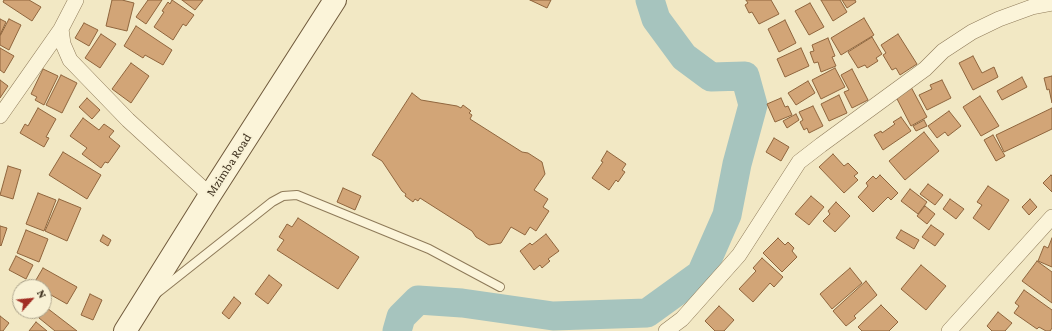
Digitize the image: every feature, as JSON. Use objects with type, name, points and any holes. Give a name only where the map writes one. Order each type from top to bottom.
[{"type":"street","points":[[0,116],[61,29],[76,0]]},
{"type":"street","name":"Mzimba Road","points":[[125,331],[335,0]]},
{"type":"street","points":[[666,331],[682,319],[739,255],[800,162],[925,69],[943,51],[972,32],[999,18],[1032,7],[1052,3]]},
{"type":"street","points":[[61,29],[62,44],[70,60],[128,120],[210,195]]},
{"type":"street","points":[[949,331],[1052,217]]},
{"type":"lane","points":[[138,309],[272,202],[283,196],[297,195],[429,249],[500,287]]},
{"type":"building","points":[[4,0],[29,0],[41,7],[32,21],[3,2]]},
{"type":"building","points":[[112,0],[122,0],[134,3],[127,31],[106,26]]},
{"type":"building","points":[[148,0],[162,0],[146,24],[136,17]]},
{"type":"building","points":[[172,0],[194,15],[186,26],[183,24],[173,40],[154,27],[164,12],[162,11],[168,2],[170,4]]},
{"type":"building","points":[[182,0],[203,0],[195,10]]},
{"type":"building","points":[[530,0],[551,0],[547,8]]},
{"type":"building","points":[[746,0],[771,0],[779,14],[759,24],[752,12],[749,13],[745,5],[748,3]]},
{"type":"building","points":[[821,0],[840,0],[847,12],[833,21]]},
{"type":"building","points":[[842,0],[855,0],[856,2],[847,8]]},
{"type":"building","points":[[810,3],[824,27],[809,35],[795,11]]},
{"type":"building","points":[[864,18],[874,35],[841,55],[831,38]]},
{"type":"building","points":[[0,19],[6,22],[0,35]]},
{"type":"building","points":[[9,19],[21,25],[9,50],[0,45],[0,36]]},
{"type":"building","points":[[785,20],[796,43],[779,52],[768,29]]},
{"type":"building","points":[[84,23],[98,30],[89,46],[75,38]]},
{"type":"building","points":[[136,26],[172,50],[163,65],[145,55],[143,58],[124,46]]},
{"type":"building","points":[[101,34],[116,44],[100,68],[85,58]]},
{"type":"building","points":[[898,34],[917,64],[900,75],[896,68],[892,70],[883,55],[886,53],[881,45]]},
{"type":"building","points":[[872,37],[882,54],[876,58],[878,61],[867,68],[865,65],[858,68],[848,52]]},
{"type":"building","points":[[828,38],[835,56],[832,57],[836,66],[821,72],[818,62],[814,63],[810,52],[814,51],[812,45]]},
{"type":"building","points":[[0,48],[14,56],[4,73],[0,70]]},
{"type":"building","points":[[801,48],[809,66],[785,77],[777,59]]},
{"type":"building","points":[[973,56],[982,73],[994,67],[998,77],[973,90],[959,63]]},
{"type":"building","points":[[131,63],[149,76],[131,103],[112,89]]},
{"type":"building","points":[[835,68],[845,87],[821,99],[812,80]]},
{"type":"building","points":[[43,69],[58,76],[44,105],[35,100],[37,97],[31,94]]},
{"type":"building","points":[[852,69],[868,100],[852,108],[844,92],[849,90],[841,75]]},
{"type":"building","points":[[61,75],[77,83],[62,113],[46,105]]},
{"type":"building","points":[[1052,76],[1052,103],[1049,89],[1047,90],[1044,78]]},
{"type":"building","points":[[1022,77],[1027,87],[1002,100],[997,91]]},
{"type":"building","points":[[0,80],[8,86],[0,98]]},
{"type":"building","points":[[942,80],[951,98],[927,110],[919,95],[932,89],[930,85]]},
{"type":"building","points":[[808,81],[815,93],[796,105],[788,93]]},
{"type":"building","points":[[911,87],[927,117],[911,126],[895,95]]},
{"type":"building","points":[[412,93],[421,100],[461,108],[463,105],[471,111],[469,113],[472,115],[470,119],[522,152],[528,153],[542,162],[545,174],[534,190],[548,199],[543,207],[549,211],[536,231],[530,227],[525,235],[511,227],[501,243],[489,245],[476,237],[472,231],[420,198],[418,201],[415,199],[413,202],[405,196],[406,194],[402,191],[382,161],[372,155]]},
{"type":"building","points":[[839,95],[847,113],[829,121],[821,104]]},
{"type":"building","points":[[980,96],[999,126],[981,136],[963,107]]},
{"type":"building","points":[[87,98],[100,110],[92,119],[79,107]]},
{"type":"building","points":[[781,98],[785,107],[788,106],[792,115],[775,122],[767,104]]},
{"type":"building","points":[[813,106],[823,126],[809,133],[807,128],[804,130],[800,122],[803,120],[799,112]]},
{"type":"building","points":[[38,108],[56,119],[46,137],[49,138],[44,147],[20,133],[25,124],[28,126]]},
{"type":"building","points":[[1052,108],[1052,129],[1004,152],[996,135]]},
{"type":"building","points":[[949,111],[961,126],[948,136],[945,132],[937,138],[928,126]]},
{"type":"building","points":[[796,114],[799,120],[787,128],[783,121]]},
{"type":"building","points":[[901,117],[911,131],[883,150],[874,135],[881,131],[882,133],[895,124],[893,122]]},
{"type":"building","points":[[83,118],[99,130],[104,124],[114,131],[109,137],[120,146],[108,163],[105,162],[101,168],[82,154],[87,148],[70,136]]},
{"type":"building","points":[[924,120],[927,126],[916,131],[913,126]]},
{"type":"building","points":[[924,132],[939,151],[905,180],[889,161]]},
{"type":"building","points":[[993,135],[1005,156],[996,161],[984,140]]},
{"type":"building","points":[[774,138],[789,147],[781,161],[766,152]]},
{"type":"building","points":[[607,151],[626,164],[622,170],[625,172],[618,182],[616,180],[609,190],[592,178],[603,162],[601,161]]},
{"type":"building","points":[[63,152],[101,175],[87,199],[49,175]]},
{"type":"building","points":[[833,154],[844,166],[848,163],[858,173],[854,176],[858,180],[844,193],[819,167]]},
{"type":"building","points":[[8,166],[21,170],[13,199],[0,195]]},
{"type":"building","points":[[880,175],[898,193],[891,200],[888,197],[873,212],[858,197],[868,186],[866,183],[873,176],[876,179]]},
{"type":"building","points":[[1051,175],[1052,176],[1052,192],[1043,183]]},
{"type":"building","points":[[928,184],[943,195],[935,205],[920,194]]},
{"type":"building","points":[[988,186],[1009,200],[989,230],[973,218],[982,205],[977,202]]},
{"type":"building","points":[[343,188],[361,196],[355,210],[337,202]]},
{"type":"building","points":[[910,189],[927,202],[918,214],[901,201]]},
{"type":"building","points":[[38,193],[56,200],[44,231],[26,224]]},
{"type":"building","points":[[811,196],[824,207],[809,225],[795,214]]},
{"type":"building","points":[[59,199],[81,208],[67,241],[45,231]]},
{"type":"building","points":[[950,199],[964,209],[956,219],[943,209]]},
{"type":"building","points":[[1030,199],[1037,207],[1029,215],[1022,207]]},
{"type":"building","points":[[836,202],[850,216],[835,232],[823,221],[830,214],[828,211]]},
{"type":"building","points":[[925,206],[935,214],[927,224],[917,216]]},
{"type":"building","points":[[298,218],[359,257],[338,289],[277,250],[284,240],[279,237],[287,224],[292,227]]},
{"type":"building","points":[[931,225],[944,234],[935,246],[922,237]]},
{"type":"building","points":[[0,226],[7,228],[1,246],[0,245]]},
{"type":"building","points":[[26,230],[48,239],[39,262],[17,253]]},
{"type":"building","points":[[901,230],[919,240],[914,249],[896,238]]},
{"type":"building","points":[[546,234],[559,251],[548,259],[550,261],[542,268],[540,265],[534,270],[520,251],[530,243],[532,245]]},
{"type":"building","points":[[103,235],[111,240],[108,246],[100,241]]},
{"type":"building","points":[[778,238],[785,245],[788,242],[794,248],[792,251],[797,257],[782,272],[763,253]]},
{"type":"building","points":[[1052,238],[1052,267],[1038,261],[1044,246],[1048,248]]},
{"type":"building","points":[[16,256],[33,265],[26,279],[9,270]]},
{"type":"building","points":[[762,258],[783,277],[774,287],[770,283],[753,302],[739,289],[756,271],[753,268]]},
{"type":"building","points":[[1037,261],[1052,272],[1052,303],[1022,281]]},
{"type":"building","points":[[921,265],[946,286],[926,310],[901,289]]},
{"type":"building","points":[[43,268],[77,287],[67,304],[52,296],[52,279],[37,279]]},
{"type":"building","points":[[850,268],[862,283],[832,309],[820,294]]},
{"type":"building","points":[[269,275],[282,285],[268,304],[255,294]]},
{"type":"building","points":[[866,281],[877,295],[854,316],[856,318],[846,326],[833,311]]},
{"type":"building","points":[[1024,290],[1052,310],[1052,328],[1050,331],[1046,331],[1039,327],[1037,329],[1014,313],[1019,306],[1015,303]]},
{"type":"building","points":[[90,294],[102,300],[93,320],[81,315]]},
{"type":"building","points":[[234,297],[241,303],[229,319],[222,313]]},
{"type":"building","points":[[881,305],[898,322],[889,331],[862,331],[858,327]]},
{"type":"building","points":[[719,306],[734,320],[724,331],[715,331],[705,321]]},
{"type":"building","points":[[52,312],[77,331],[55,331],[40,319],[52,319]]},
{"type":"building","points":[[998,312],[1012,323],[1005,331],[992,331],[987,326]]},
{"type":"building","points":[[0,316],[9,323],[3,331],[0,331]]},
{"type":"building","points":[[36,322],[47,331],[29,331]]},
{"type":"waterway","points":[[397,331],[401,317],[418,300],[462,303],[553,316],[647,313],[701,274],[727,215],[737,164],[753,105],[745,76],[711,77],[684,57],[656,19],[650,0]]}]
